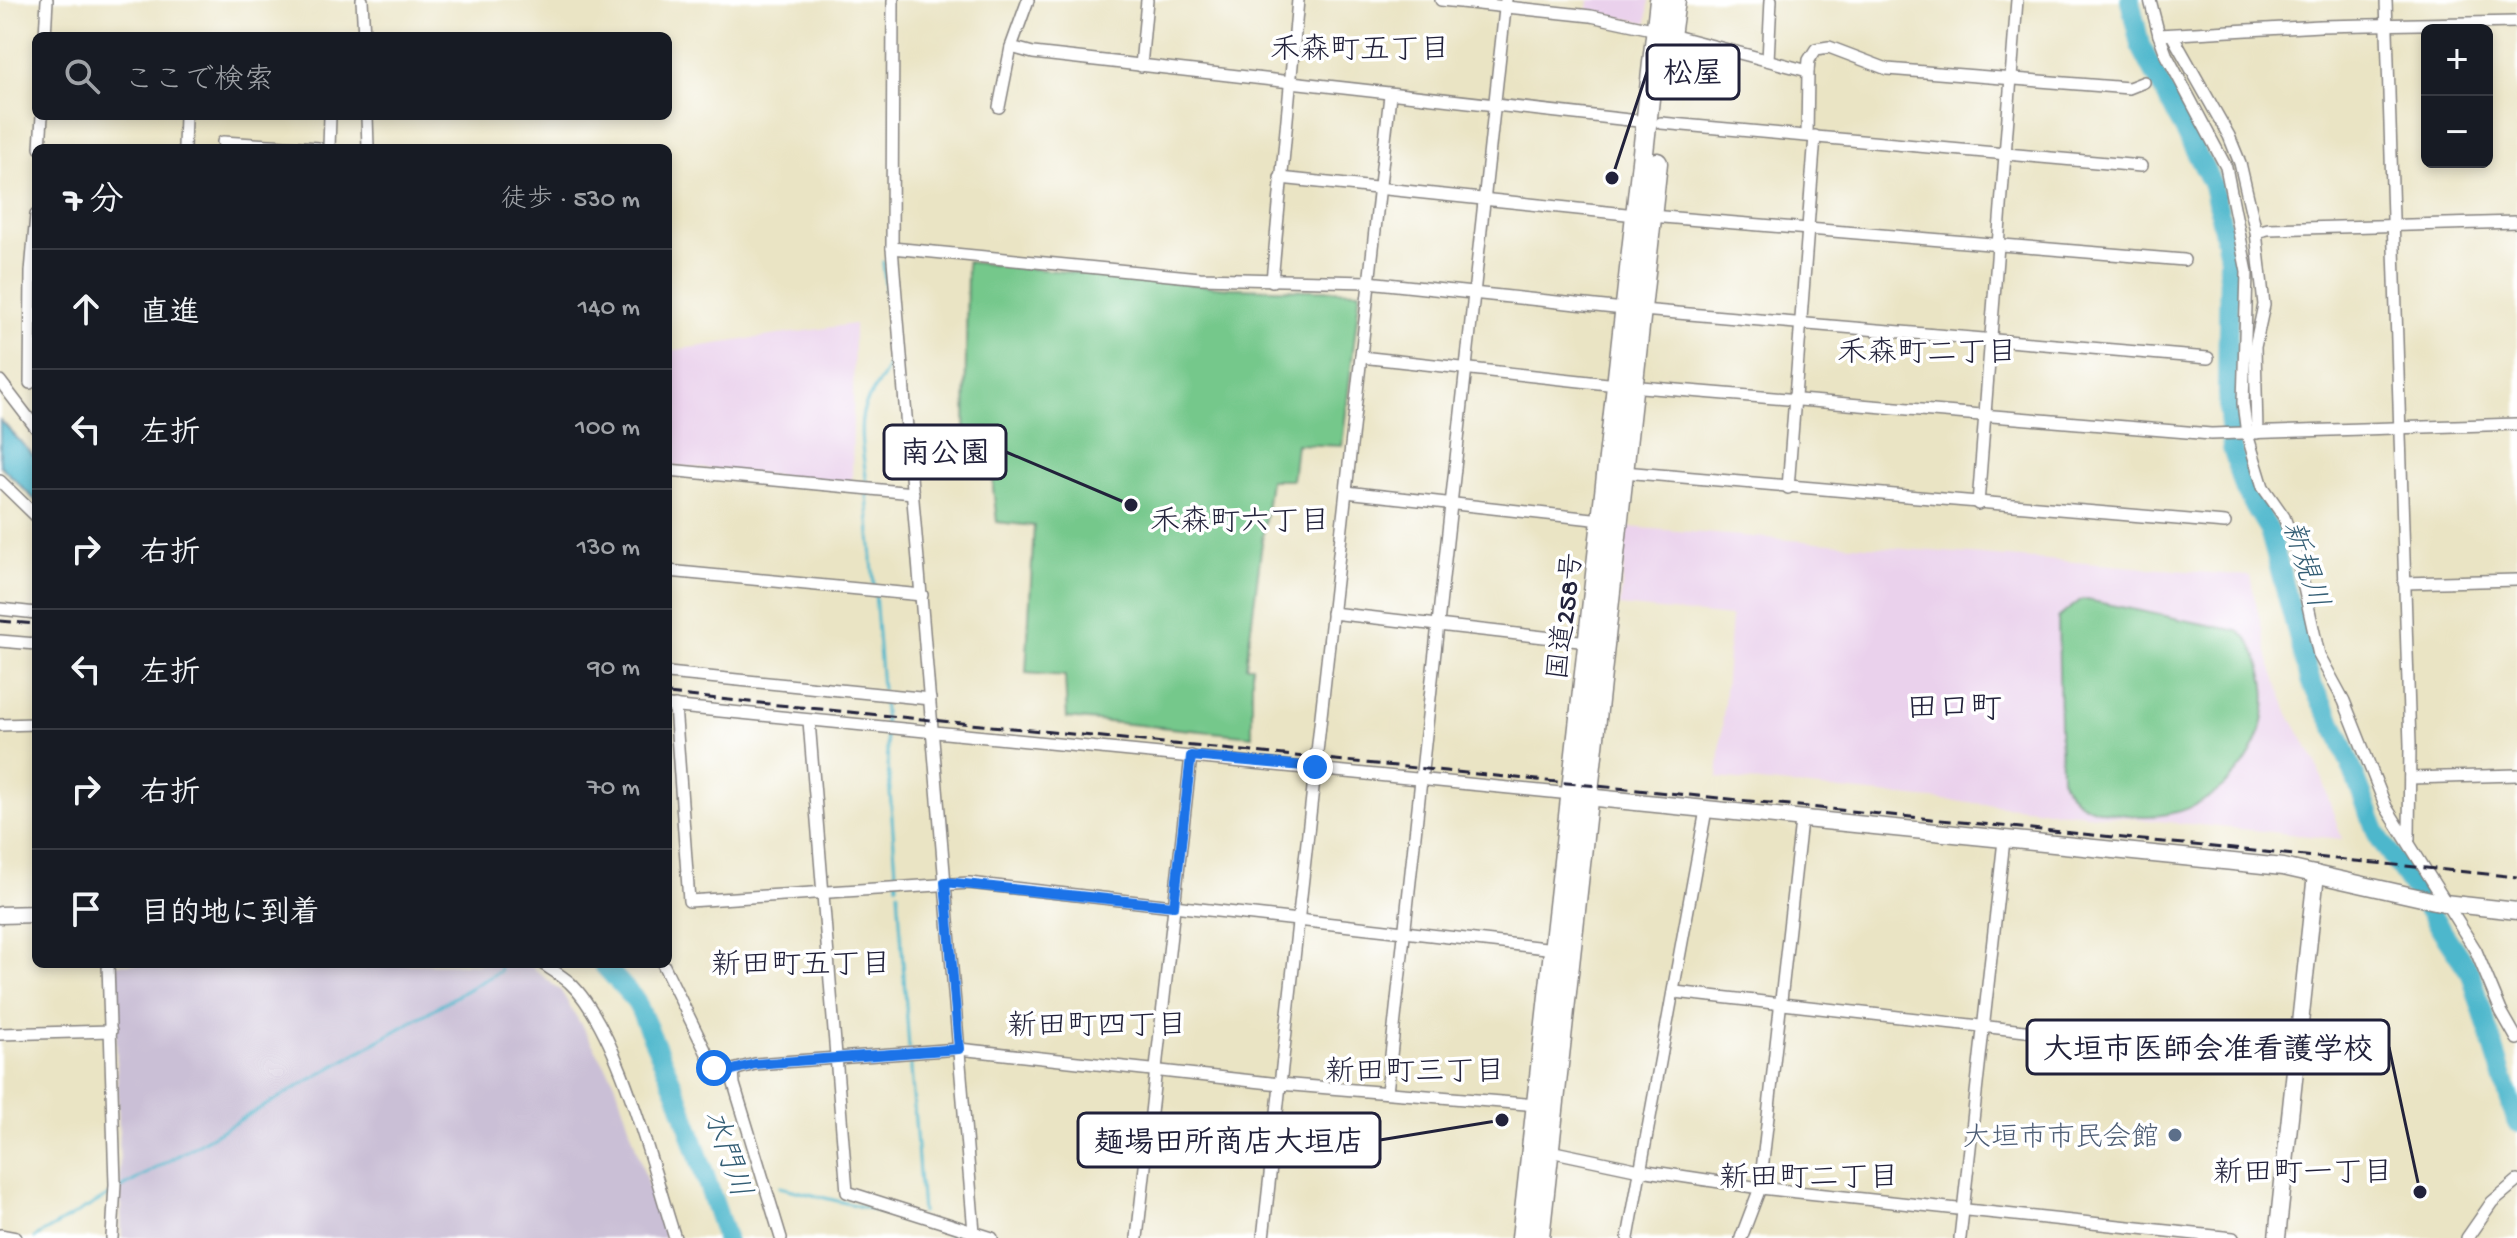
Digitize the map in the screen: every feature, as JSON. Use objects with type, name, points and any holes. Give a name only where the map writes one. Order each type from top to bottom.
[{"type":"highway","name":"国道258号","points":[[1660,0],[1664,33]]},
{"type":"highway","name":"国道258号","points":[[1522,1238],[1541,1149],[1537,1105],[1555,949],[1580,797],[1588,642],[1602,520],[1625,386],[1664,33],[1675,0]]},
{"type":"highway","name":"国道258号","points":[[1539,1238],[1541,1149],[1580,797],[1623,472],[1625,386]]},
{"type":"street","points":[[45,32],[47,0]]},
{"type":"street","points":[[362,0],[364,32]]},
{"type":"street","points":[[893,0],[892,248],[974,1232]]},
{"type":"street","points":[[999,107],[1011,47],[1028,0]]},
{"type":"street","points":[[1141,66],[1147,0]]},
{"type":"street","points":[[1272,281],[1298,0]]},
{"type":"street","points":[[1441,0],[1505,4],[1591,16],[1808,71]]},
{"type":"street","points":[[1768,60],[1771,0]]},
{"type":"street","points":[[1978,504],[2008,154],[2017,0]]},
{"type":"street","points":[[2150,0],[2166,35],[2229,136],[2240,163],[2256,232],[2264,292],[2255,347],[2249,433]]},
{"type":"street","points":[[2386,0],[2410,778],[2409,840]]},
{"type":"street","points":[[1387,1092],[1505,4]]},
{"type":"street","points":[[2166,35],[2517,22]]},
{"type":"street","points":[[2166,35],[2166,54],[2226,167],[2247,272],[2243,403],[2263,487],[2284,517],[2295,547],[2319,655],[2344,701],[2386,807],[2409,840],[2436,902],[2476,951],[2501,1011],[2517,1039]]},
{"type":"street","points":[[1011,47],[1141,66],[1494,106],[2141,166]]},
{"type":"street","points":[[1788,488],[1808,231],[1811,136],[1808,71],[1809,60],[1816,49],[1829,47],[1887,69],[2129,88],[2144,82]]},
{"type":"street","points":[[1263,1238],[1390,95]]},
{"type":"street","points":[[40,144],[42,120]]},
{"type":"street","points":[[184,144],[185,120]]},
{"type":"street","points":[[329,144],[330,120]]},
{"type":"street","points":[[367,120],[368,144]]},
{"type":"street","points":[[223,142],[255,144]]},
{"type":"street","points":[[1280,178],[1808,231],[2184,260]]},
{"type":"street","points":[[2256,232],[2268,229],[2517,222]]},
{"type":"street","points":[[892,248],[1121,272],[1272,281],[1368,282],[1633,310],[2208,358]]},
{"type":"street","points":[[30,383],[32,261]]},
{"type":"street","points":[[1361,357],[1625,386],[2217,434],[2517,424]]},
{"type":"street","points":[[0,381],[32,423]]},
{"type":"street","points":[[672,470],[913,493]]},
{"type":"street","points":[[1623,472],[2225,523]]},
{"type":"street","points":[[0,481],[32,512]]},
{"type":"street","points":[[1346,492],[1602,520]]},
{"type":"street","points":[[672,571],[922,595]]},
{"type":"street","points":[[2404,583],[2517,580]]},
{"type":"street","points":[[0,609],[32,613]]},
{"type":"street","points":[[1332,613],[1588,642]]},
{"type":"street","points":[[0,641],[32,644]]},
{"type":"street","points":[[672,673],[930,699]]},
{"type":"street","points":[[1555,949],[945,882],[689,901],[672,706],[1315,767],[2316,874],[2436,902],[2517,911]]},
{"type":"street","points":[[809,721],[847,1192],[992,1238]]},
{"type":"street","points":[[0,725],[32,724]]},
{"type":"street","points":[[1137,1238],[1191,756]]},
{"type":"street","points":[[2410,778],[2517,775]]},
{"type":"street","points":[[1628,1238],[1706,810]]},
{"type":"street","points":[[1741,1238],[1760,1188],[1801,821]]},
{"type":"street","points":[[1960,1238],[2004,840]]},
{"type":"street","points":[[2277,1238],[2316,874]]},
{"type":"street","points":[[0,915],[32,914]]},
{"type":"street","points":[[108,968],[115,1184],[112,1238]]},
{"type":"street","points":[[549,968],[570,983],[592,1012],[614,1053],[675,1238]]},
{"type":"street","points":[[665,968],[714,1068],[733,1070],[755,1064],[959,1049],[1280,1084],[1537,1105]]},
{"type":"street","points":[[1675,992],[2079,1037]]},
{"type":"street","points":[[0,1034],[111,1031]]},
{"type":"street","points":[[733,1070],[734,1084],[781,1238]]},
{"type":"street","points":[[1541,1149],[1640,1170],[1760,1188],[2164,1234],[2233,1238]]},
{"type":"street","points":[[2467,1238],[2492,1202],[2517,1181]]},
{"type":"street","points":[[0,1235],[16,1238]]},
{"type":"shaded area","points":[[1589,0],[1649,0],[1647,23],[1588,10]]},
{"type":"shaded area","points":[[854,324],[852,483],[672,465],[672,350]]},
{"type":"shaded area","points":[[1627,527],[2250,576],[2269,661],[2289,714],[2316,762],[2342,839],[1718,778],[1731,617],[1620,606]]},
{"type":"shaded area","points":[[114,968],[533,968],[561,991],[615,1082],[665,1238],[122,1238]]},
{"type":"green space","points":[[967,262],[1229,288],[1360,291],[1342,446],[1296,444],[1292,480],[1270,480],[1246,666],[1252,666],[1252,736],[1067,718],[1065,676],[1026,673],[1034,526],[997,522],[993,488],[997,444],[965,441]]},
{"type":"green space","points":[[2082,599],[2238,631],[2250,644],[2262,672],[2266,696],[2264,720],[2257,742],[2245,762],[2230,781],[2211,796],[2191,807],[2168,814],[2133,816],[2089,807],[2076,799],[2065,786],[2061,778],[2058,618]]},
{"type":"water","points":[[0,420],[32,454],[32,497],[0,465]]},
{"type":"waterway","name":"新規川","points":[[2130,0],[2140,45],[2213,185],[2229,256],[2227,394],[2232,448],[2245,490],[2269,530],[2311,683],[2339,735],[2378,836],[2471,974],[2517,1123]]},
{"type":"waterway","points":[[867,486],[862,418],[867,401],[887,368],[892,352],[883,262]]},
{"type":"waterway","points":[[867,494],[874,586]]},
{"type":"waterway","points":[[875,593],[882,689]]},
{"type":"waterway","points":[[883,697],[897,885]]},
{"type":"waterway","points":[[898,892],[909,1048]]},
{"type":"waterway","points":[[118,1190],[500,971],[500,968]]},
{"type":"waterway","name":"水門川","points":[[607,968],[636,1001],[678,1096],[726,1238]]},
{"type":"waterway","points":[[910,1056],[922,1212]]},
{"type":"waterway","points":[[780,1187],[891,1214],[960,1238]]},
{"type":"waterway","points":[[34,1238],[111,1194]]},
{"type":"railway","points":[[0,621],[32,624]]},
{"type":"railway","points":[[672,694],[2517,877]]},
{"type":"place","name":"松屋","points":[[1612,178]]},
{"type":"place","name":"南公園","points":[[1131,505]]},
{"type":"place","name":"麺場田所商店大垣店","points":[[1502,1120]]},
{"type":"place","name":"大垣市市民会館","points":[[2175,1135]]},
{"type":"place","name":"大垣市医師会准看護学校","points":[[2420,1192]]},
{"type":"district","name":"禾森町五丁目","points":[[1360,48]]},
{"type":"district","name":"禾森町二丁目","points":[[1927,351]]},
{"type":"district","name":"禾森町六丁目","points":[[1240,520]]},
{"type":"district","name":"田口町","points":[[1954,706]]},
{"type":"district","name":"新田町五丁目","points":[[801,963]]},
{"type":"district","name":"新田町四丁目","points":[[1097,1024]]},
{"type":"district","name":"新田町三丁目","points":[[1415,1070]]},
{"type":"district","name":"新田町一丁目","points":[[2303,1171]]},
{"type":"district","name":"新田町二丁目","points":[[1809,1176]]},
{"type":"route","points":[[714,1068],[733,1070],[755,1064],[959,1049],[945,882],[1174,906],[1191,756],[1315,767]]}]
